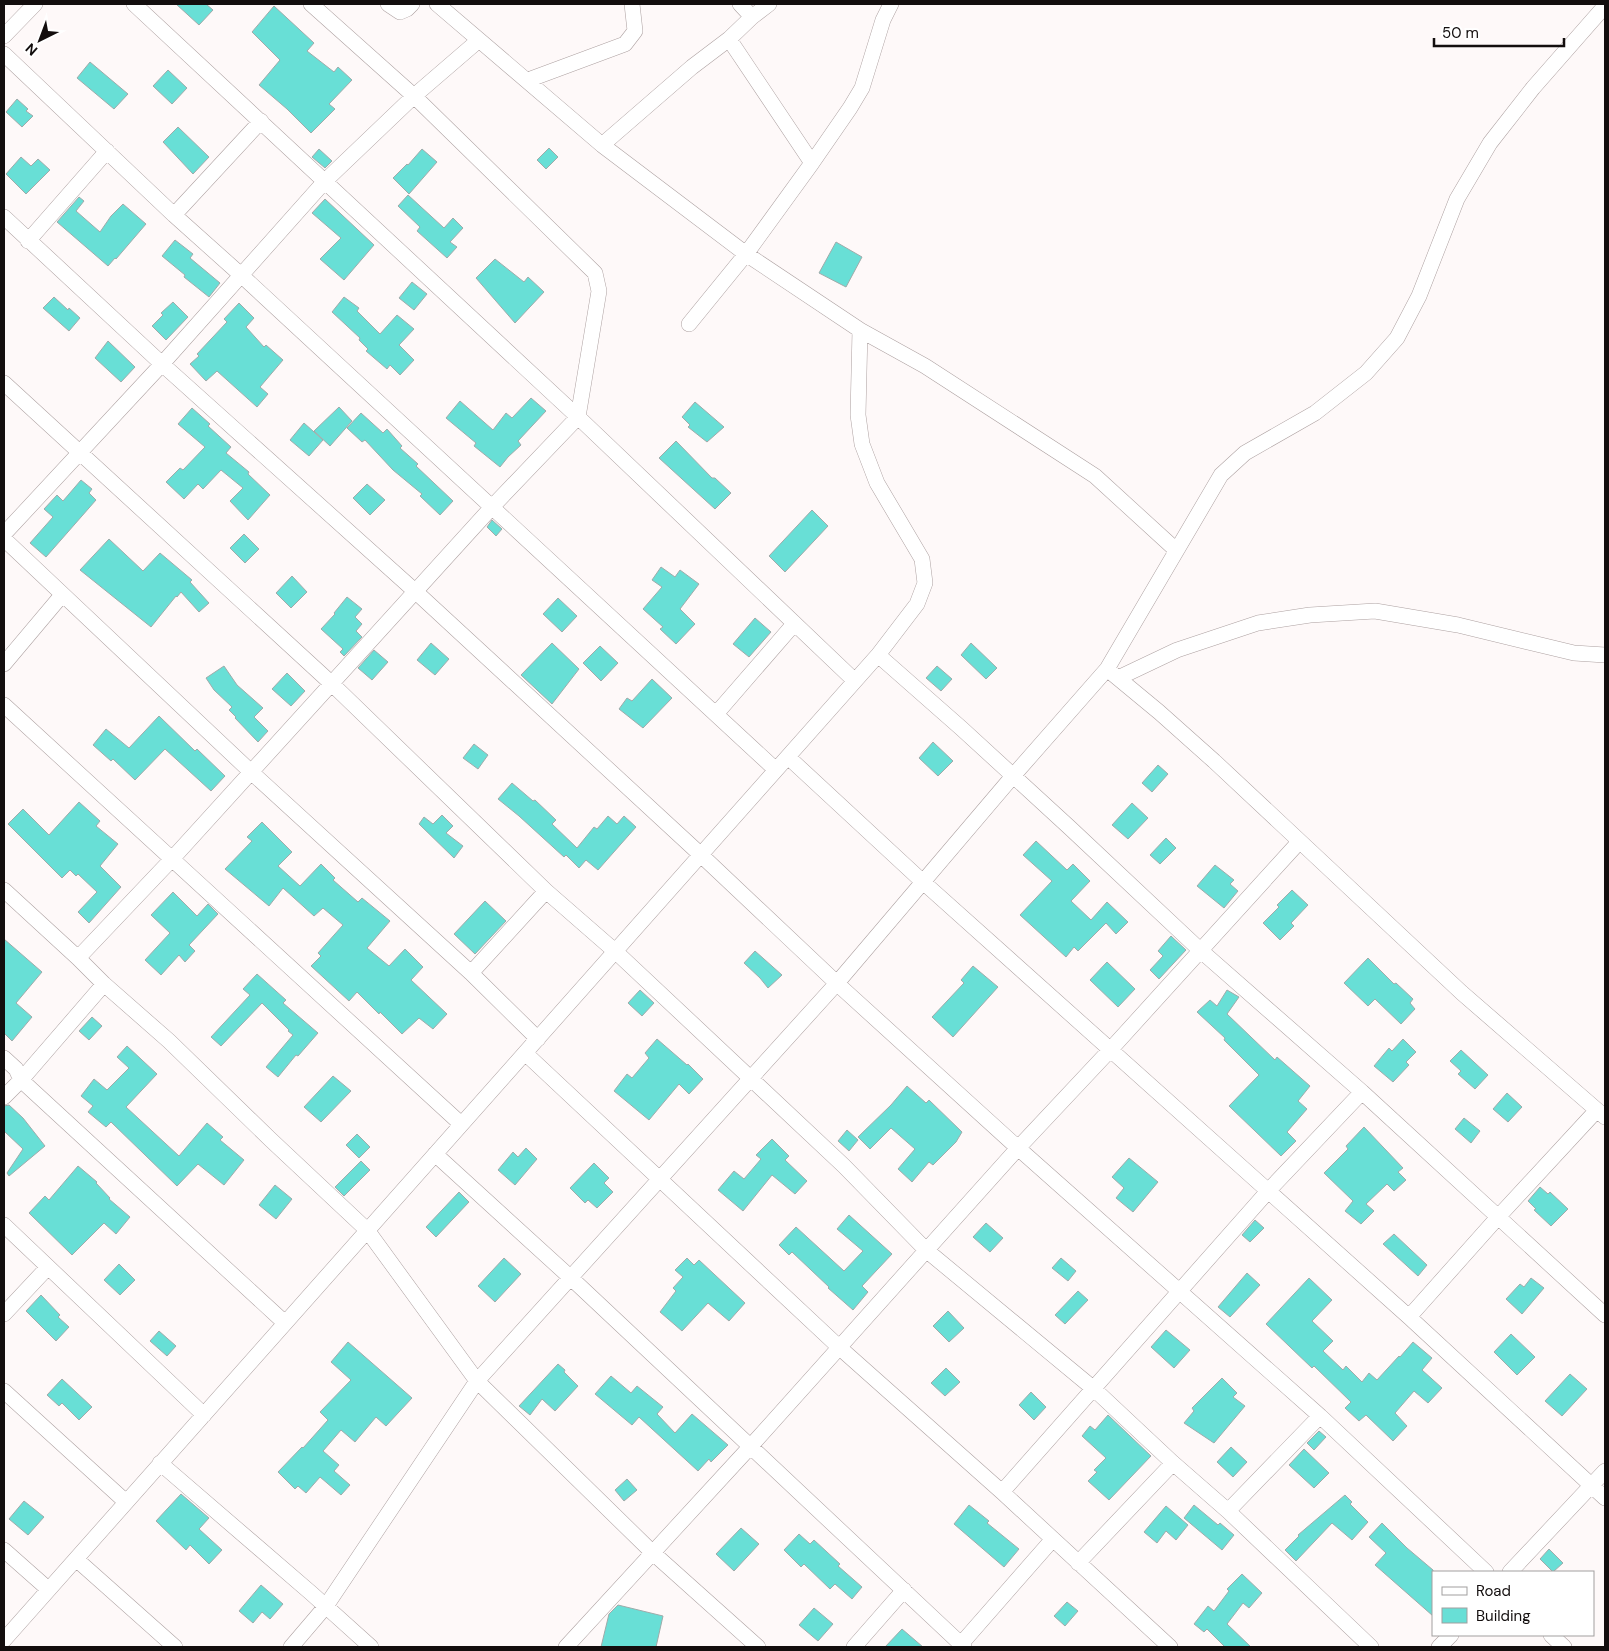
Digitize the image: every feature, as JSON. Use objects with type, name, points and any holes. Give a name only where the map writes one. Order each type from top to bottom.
[{"type":"street","points":[[4,36],[35,4]]},
{"type":"street","points":[[134,4],[578,417],[856,681]]},
{"type":"street","points":[[78,958],[172,859],[492,507],[578,417],[599,291],[595,273],[414,96],[311,4]]},
{"type":"street","points":[[388,4],[400,12],[412,4]]},
{"type":"street","points":[[437,4],[528,80],[576,124],[746,254],[860,330],[925,366],[1095,476],[1176,550]]},
{"type":"street","points":[[528,80],[625,44],[634,31],[632,4]]},
{"type":"street","points":[[740,4],[752,17]]},
{"type":"street","points":[[602,145],[692,67],[729,39],[769,4]]},
{"type":"street","points":[[689,324],[746,254],[812,163],[862,88],[883,20],[891,4]]},
{"type":"street","points":[[291,1647],[326,1606],[477,1381],[752,1079],[1013,776],[1112,673],[1176,550],[1221,476],[1245,453],[1315,413],[1366,373],[1397,338],[1419,296],[1457,198],[1490,143],[1534,88],[1605,6]]},
{"type":"street","points":[[729,39],[812,163]]},
{"type":"street","points":[[4,534],[78,452],[162,364],[325,181],[414,96],[478,40]]},
{"type":"street","points":[[4,54],[174,215],[776,770]]},
{"type":"street","points":[[174,215],[261,121]]},
{"type":"street","points":[[28,241],[107,151]]},
{"type":"street","points":[[4,217],[162,364],[416,592],[1018,1148],[1320,1416],[1485,1571]]},
{"type":"street","points":[[4,1640],[366,1230],[856,681],[917,604],[925,583],[922,559],[877,483],[862,444],[858,415],[860,330]]},
{"type":"street","points":[[4,383],[332,684],[546,891],[616,952],[844,1166],[926,1250],[1094,1390],[1228,1511],[1371,1647]]},
{"type":"street","points":[[4,539],[250,772],[471,973],[538,1039]]},
{"type":"street","points":[[4,664],[62,595]]},
{"type":"street","points":[[1112,673],[1258,623],[1310,615],[1375,611],[1458,625],[1574,653],[1605,655]]},
{"type":"street","points":[[716,714],[794,624]]},
{"type":"street","points":[[878,655],[961,728],[1200,950],[1362,1092],[1499,1216],[1605,1315]]},
{"type":"street","points":[[1112,673],[1214,761],[1462,993],[1601,1114],[1499,1216],[1409,1317]]},
{"type":"street","points":[[4,705],[461,1124]]},
{"type":"street","points":[[788,757],[923,882],[1269,1190],[1605,1498]]},
{"type":"street","points":[[566,1647],[840,1348],[1018,1148],[1111,1049],[1299,842]]},
{"type":"street","points":[[4,890],[104,984],[169,1041],[366,1230],[477,1381],[653,1553],[758,1647]]},
{"type":"street","points":[[471,973],[546,891]]},
{"type":"street","points":[[4,1097],[104,984]]},
{"type":"street","points":[[525,1053],[840,1348],[1002,1492],[1170,1647]]},
{"type":"street","points":[[4,1058],[16,1069],[21,1080],[285,1323]]},
{"type":"street","points":[[1002,1492],[1269,1190],[1362,1092]]},
{"type":"street","points":[[435,1154],[571,1278],[962,1646],[1053,1539]]},
{"type":"street","points":[[4,1225],[204,1415]]},
{"type":"street","points":[[4,1314],[48,1267]]},
{"type":"street","points":[[5,1395],[126,1502]]},
{"type":"street","points":[[1228,1511],[1320,1416]]},
{"type":"street","points":[[1078,1563],[1173,1463]]},
{"type":"street","points":[[160,1464],[371,1647]]},
{"type":"street","points":[[1511,1571],[1605,1471]]},
{"type":"street","points":[[4,1550],[48,1590]]},
{"type":"street","points":[[76,1559],[175,1647]]},
{"type":"street","points":[[854,1647],[904,1590]]},
{"type":"street","points":[[1440,1647],[1450,1636]]},
{"type":"street","points":[[1552,1636],[1564,1647]]},
{"type":"building","points":[[176,4],[206,4],[213,10],[199,25]]},
{"type":"building","points":[[274,6],[314,43],[307,51],[334,72],[338,67],[352,80],[329,104],[335,109],[311,133],[259,85],[280,60],[252,32]]},
{"type":"building","points":[[90,62],[128,94],[114,109],[77,78]]},
{"type":"building","points":[[168,70],[187,88],[172,104],[153,86]]},
{"type":"building","points":[[17,99],[28,109],[26,111],[33,116],[22,127],[6,112]]},
{"type":"building","points":[[178,127],[209,157],[193,174],[163,142]]},
{"type":"building","points":[[549,148],[558,157],[546,169],[537,160]]},
{"type":"building","points":[[319,149],[332,161],[325,168],[312,157]]},
{"type":"building","points":[[422,149],[437,162],[409,194],[393,178]]},
{"type":"building","points":[[21,157],[31,166],[38,159],[50,170],[26,194],[6,174]]},
{"type":"building","points":[[408,195],[444,228],[453,218],[463,228],[450,242],[457,247],[447,258],[417,231],[420,227],[398,206]]},
{"type":"building","points":[[79,197],[84,201],[76,211],[100,232],[111,216],[123,204],[146,224],[108,266],[57,222]]},
{"type":"building","points":[[325,199],[374,245],[344,280],[320,259],[341,238],[312,213]]},
{"type":"building","points":[[175,240],[193,254],[190,258],[220,283],[209,297],[162,256]]},
{"type":"building","points":[[836,242],[862,257],[846,287],[819,273]]},
{"type":"building","points":[[495,259],[524,282],[528,277],[544,292],[515,323],[476,278]]},
{"type":"building","points":[[412,282],[427,294],[414,310],[399,298]]},
{"type":"building","points":[[54,297],[80,318],[69,331],[43,308]]},
{"type":"building","points":[[344,297],[359,308],[357,311],[380,334],[397,315],[414,329],[399,345],[414,360],[400,375],[390,365],[387,369],[366,351],[368,349],[359,340],[360,338],[332,312]]},
{"type":"building","points":[[173,302],[188,317],[166,340],[152,326],[163,315],[161,313]]},
{"type":"building","points":[[239,303],[254,318],[246,327],[264,347],[266,345],[283,360],[260,387],[268,394],[257,407],[217,371],[206,381],[190,364],[227,322],[224,319]]},
{"type":"building","points":[[108,341],[135,367],[121,382],[95,358]]},
{"type":"building","points":[[531,398],[546,411],[518,441],[521,445],[500,467],[474,446],[476,443],[446,418],[460,401],[493,430],[506,413],[512,418]]},
{"type":"building","points":[[695,402],[724,427],[707,442],[688,427],[690,425],[682,417]]},
{"type":"building","points":[[339,407],[352,421],[330,446],[314,431]]},
{"type":"building","points":[[192,408],[231,447],[226,453],[249,472],[248,474],[270,495],[248,520],[230,501],[243,488],[221,470],[203,489],[198,484],[184,499],[166,482],[180,468],[183,470],[205,447],[178,424]]},
{"type":"building","points":[[361,413],[383,433],[387,429],[402,446],[400,448],[418,464],[416,466],[453,501],[440,515],[420,496],[422,494],[393,470],[365,440],[362,442],[347,428]]},
{"type":"building","points":[[304,423],[323,440],[309,456],[290,440]]},
{"type":"building","points":[[676,441],[712,478],[715,478],[731,493],[715,509],[659,458]]},
{"type":"building","points":[[81,480],[92,489],[89,493],[96,500],[46,557],[30,543],[53,517],[44,509],[57,495],[63,501]]},
{"type":"building","points":[[367,484],[385,500],[370,515],[353,498]]},
{"type":"building","points":[[812,510],[828,526],[785,572],[769,556]]},
{"type":"building","points":[[492,520],[502,529],[496,536],[487,527]]},
{"type":"building","points":[[244,534],[259,549],[245,563],[230,548]]},
{"type":"building","points":[[109,539],[143,571],[160,553],[192,580],[190,582],[209,603],[199,612],[181,592],[151,627],[80,570]]},
{"type":"building","points":[[661,567],[675,577],[680,570],[699,584],[680,609],[695,624],[676,644],[660,629],[663,627],[643,609],[662,587],[652,580]]},
{"type":"building","points":[[292,576],[307,592],[291,608],[276,593]]},
{"type":"building","points":[[347,597],[362,609],[355,617],[362,624],[356,631],[362,637],[344,656],[340,652],[343,649],[321,629]]},
{"type":"building","points":[[558,598],[577,616],[562,632],[543,614]]},
{"type":"building","points":[[755,618],[771,632],[749,657],[733,644]]},
{"type":"building","points":[[431,643],[449,659],[435,675],[417,660]]},
{"type":"building","points":[[552,643],[579,669],[552,704],[521,675]]},
{"type":"building","points":[[971,643],[997,668],[986,679],[961,655]]},
{"type":"building","points":[[600,646],[618,663],[601,681],[583,663]]},
{"type":"building","points":[[374,650],[388,662],[372,680],[358,668]]},
{"type":"building","points":[[224,666],[237,685],[263,708],[254,717],[268,731],[258,742],[235,718],[229,710],[232,707],[214,690],[206,678]]},
{"type":"building","points":[[937,666],[952,679],[941,691],[926,678]]},
{"type":"building","points":[[287,673],[305,691],[291,706],[272,689]]},
{"type":"building","points":[[652,679],[672,698],[643,728],[619,709],[627,698],[632,701]]},
{"type":"building","points":[[159,716],[195,751],[197,749],[225,776],[211,791],[165,749],[135,780],[113,759],[111,761],[93,745],[106,729],[129,748]]},
{"type":"building","points":[[933,742],[953,761],[938,776],[919,758]]},
{"type":"building","points":[[474,744],[488,755],[478,769],[463,758]]},
{"type":"building","points":[[1158,765],[1168,774],[1152,792],[1142,783]]},
{"type":"building","points":[[512,783],[533,801],[535,800],[556,820],[552,824],[577,848],[594,827],[597,829],[608,816],[617,824],[624,816],[636,827],[598,870],[586,860],[579,868],[498,799]]},
{"type":"building","points":[[79,802],[100,821],[96,826],[118,844],[100,866],[121,887],[89,923],[78,912],[97,892],[78,874],[76,876],[70,870],[62,878],[8,824],[23,809],[49,835]]},
{"type":"building","points":[[1132,803],[1148,818],[1128,839],[1112,825]]},
{"type":"building","points":[[442,815],[453,826],[446,833],[463,846],[454,858],[419,824],[424,817],[433,824]]},
{"type":"building","points":[[262,822],[292,852],[278,866],[300,886],[321,864],[335,878],[333,880],[358,902],[362,898],[390,921],[367,948],[389,966],[405,949],[423,967],[411,980],[447,1014],[433,1029],[419,1018],[402,1034],[357,992],[349,1001],[311,966],[321,956],[318,953],[343,925],[323,908],[314,916],[283,888],[269,906],[225,869],[252,841],[247,837]]},
{"type":"building","points":[[1166,838],[1176,848],[1160,864],[1150,855]]},
{"type":"building","points":[[1036,841],[1067,870],[1073,864],[1090,881],[1071,901],[1091,920],[1107,902],[1128,922],[1116,934],[1106,923],[1078,951],[1074,947],[1066,957],[1020,915],[1052,881],[1023,855]]},
{"type":"building","points":[[1215,865],[1234,880],[1230,884],[1238,891],[1224,908],[1197,886]]},
{"type":"building","points":[[1292,890],[1308,905],[1291,923],[1294,926],[1280,940],[1263,923]]},
{"type":"building","points":[[173,892],[197,916],[208,904],[218,914],[189,945],[195,951],[185,962],[179,955],[161,975],[145,960],[170,933],[151,915]]},
{"type":"building","points":[[485,901],[506,921],[475,954],[454,934]]},
{"type":"building","points":[[1171,936],[1186,950],[1159,979],[1150,970],[1163,956],[1158,951]]},
{"type":"building","points":[[4,939],[42,972],[16,1003],[32,1017],[12,1041],[4,1033]]},
{"type":"building","points":[[755,951],[782,975],[768,988],[744,963]]},
{"type":"building","points":[[1368,958],[1394,984],[1396,983],[1413,999],[1410,1003],[1415,1009],[1401,1024],[1375,999],[1368,1006],[1344,983]]},
{"type":"building","points":[[1107,962],[1135,989],[1118,1007],[1090,980]]},
{"type":"building","points":[[973,966],[998,987],[953,1037],[932,1017],[964,983],[961,980]]},
{"type":"building","points":[[257,974],[286,1000],[283,1003],[318,1033],[278,1077],[266,1067],[293,1035],[262,1003],[221,1046],[211,1037],[250,995],[243,989]]},
{"type":"building","points":[[640,990],[654,1003],[642,1016],[628,1003]]},
{"type":"building","points":[[1227,990],[1239,997],[1227,1014],[1275,1060],[1277,1057],[1310,1086],[1298,1101],[1307,1109],[1287,1132],[1296,1141],[1281,1156],[1229,1106],[1259,1075],[1224,1040],[1225,1038],[1197,1012],[1210,1000],[1217,1006]]},
{"type":"building","points":[[92,1017],[102,1026],[89,1040],[79,1031]]},
{"type":"building","points":[[657,1039],[703,1079],[689,1094],[679,1084],[649,1120],[614,1091],[627,1074],[632,1078],[649,1058],[645,1053]]},
{"type":"building","points":[[1403,1039],[1416,1052],[1406,1062],[1409,1065],[1393,1082],[1374,1066],[1389,1048],[1392,1051]]},
{"type":"building","points":[[127,1046],[157,1074],[126,1107],[179,1156],[207,1123],[223,1137],[220,1140],[244,1160],[224,1185],[198,1164],[177,1186],[111,1122],[106,1127],[88,1112],[93,1106],[81,1096],[94,1079],[107,1090],[129,1068],[117,1057]]},
{"type":"building","points":[[1461,1050],[1488,1075],[1475,1089],[1458,1074],[1461,1071],[1450,1061]]},
{"type":"building","points":[[333,1076],[351,1091],[321,1122],[304,1107]]},
{"type":"building","points":[[907,1086],[926,1103],[929,1100],[962,1132],[956,1142],[933,1165],[929,1162],[912,1182],[898,1169],[915,1149],[891,1128],[870,1149],[858,1137],[891,1105]]},
{"type":"building","points":[[1507,1093],[1522,1107],[1508,1122],[1493,1109]]},
{"type":"building","points":[[9,1105],[23,1118],[45,1146],[9,1176],[7,1173],[23,1149],[4,1131],[4,1106]]},
{"type":"building","points":[[1464,1118],[1480,1131],[1471,1143],[1455,1129]]},
{"type":"building","points":[[1364,1127],[1403,1168],[1398,1172],[1406,1180],[1394,1191],[1387,1184],[1366,1204],[1374,1211],[1361,1224],[1345,1211],[1353,1201],[1324,1173],[1348,1149],[1346,1146]]},
{"type":"building","points":[[847,1130],[858,1140],[849,1151],[838,1141]]},
{"type":"building","points":[[357,1134],[370,1147],[359,1158],[346,1145]]},
{"type":"building","points":[[772,1139],[789,1156],[785,1160],[807,1181],[795,1194],[772,1175],[743,1211],[718,1190],[734,1171],[744,1179],[761,1159],[756,1155]]},
{"type":"building","points":[[526,1148],[537,1159],[515,1185],[498,1170],[513,1152],[518,1157]]},
{"type":"building","points":[[1129,1158],[1158,1182],[1133,1212],[1116,1198],[1124,1188],[1112,1177]]},
{"type":"building","points":[[361,1161],[370,1170],[344,1196],[335,1187]]},
{"type":"building","points":[[594,1163],[609,1178],[604,1183],[613,1192],[597,1208],[588,1200],[585,1203],[570,1188]]},
{"type":"building","points":[[78,1166],[97,1182],[109,1199],[130,1217],[116,1234],[104,1223],[72,1255],[29,1213],[45,1196],[49,1200]]},
{"type":"building","points":[[275,1185],[292,1199],[276,1219],[259,1205]]},
{"type":"building","points":[[1540,1187],[1548,1194],[1550,1192],[1568,1209],[1551,1226],[1534,1210],[1536,1209],[1528,1201]]},
{"type":"building","points":[[459,1192],[469,1202],[436,1237],[426,1227]]},
{"type":"building","points":[[849,1215],[892,1254],[862,1286],[868,1292],[853,1310],[792,1252],[789,1255],[779,1245],[796,1227],[844,1271],[863,1251],[837,1229]]},
{"type":"building","points":[[1255,1220],[1264,1228],[1250,1242],[1242,1235]]},
{"type":"building","points":[[986,1223],[1003,1238],[990,1252],[973,1237]]},
{"type":"building","points":[[1394,1234],[1427,1265],[1418,1276],[1383,1244]]},
{"type":"building","points":[[504,1258],[521,1274],[495,1302],[478,1286]]},
{"type":"building","points":[[687,1258],[694,1265],[699,1260],[745,1303],[729,1321],[708,1303],[682,1331],[660,1312],[676,1291],[673,1288],[683,1277],[675,1270]]},
{"type":"building","points":[[1061,1258],[1076,1271],[1068,1281],[1052,1268]]},
{"type":"building","points":[[119,1264],[135,1280],[120,1295],[104,1280]]},
{"type":"building","points":[[1247,1273],[1260,1285],[1230,1317],[1218,1307]]},
{"type":"building","points":[[1309,1278],[1332,1300],[1312,1321],[1333,1341],[1323,1351],[1343,1370],[1346,1366],[1362,1382],[1369,1373],[1377,1380],[1413,1342],[1432,1358],[1422,1370],[1442,1388],[1428,1403],[1414,1391],[1395,1413],[1407,1426],[1393,1441],[1366,1415],[1359,1421],[1345,1408],[1351,1402],[1314,1366],[1312,1368],[1266,1324]]},
{"type":"building","points":[[1531,1278],[1544,1288],[1522,1314],[1506,1299],[1520,1284],[1524,1287]]},
{"type":"building","points":[[1078,1291],[1088,1300],[1065,1324],[1055,1315]]},
{"type":"building","points":[[41,1295],[60,1315],[58,1317],[69,1327],[56,1341],[26,1311]]},
{"type":"building","points":[[948,1311],[964,1328],[949,1342],[933,1326]]},
{"type":"building","points":[[1166,1330],[1190,1350],[1174,1368],[1151,1347]]},
{"type":"building","points":[[159,1331],[176,1346],[167,1356],[150,1341]]},
{"type":"building","points":[[1511,1334],[1535,1357],[1517,1375],[1494,1352]]},
{"type":"building","points":[[348,1342],[412,1398],[386,1426],[376,1417],[355,1442],[341,1430],[323,1451],[339,1465],[334,1471],[350,1485],[341,1495],[320,1477],[306,1493],[298,1486],[295,1489],[278,1472],[328,1420],[320,1412],[351,1380],[331,1362]]},
{"type":"building","points":[[558,1364],[578,1386],[555,1411],[542,1399],[530,1415],[519,1406]]},
{"type":"building","points":[[946,1368],[960,1382],[945,1396],[931,1383]]},
{"type":"building","points":[[1570,1374],[1587,1389],[1562,1416],[1545,1401]]},
{"type":"building","points":[[611,1376],[631,1393],[637,1386],[663,1407],[657,1414],[675,1433],[692,1414],[728,1445],[711,1462],[709,1459],[698,1471],[639,1417],[632,1425],[595,1394]]},
{"type":"building","points":[[1222,1378],[1237,1393],[1233,1397],[1245,1406],[1214,1443],[1184,1423],[1194,1411],[1192,1408]]},
{"type":"building","points":[[62,1379],[92,1407],[79,1420],[62,1403],[59,1406],[47,1395]]},
{"type":"building","points":[[1031,1392],[1046,1407],[1034,1420],[1019,1405]]},
{"type":"building","points":[[1108,1415],[1151,1456],[1109,1500],[1088,1481],[1097,1472],[1094,1470],[1106,1458],[1082,1436],[1090,1426],[1095,1430]]},
{"type":"building","points":[[1319,1431],[1326,1437],[1314,1450],[1307,1443]]},
{"type":"building","points":[[1231,1447],[1247,1462],[1233,1477],[1217,1462]]},
{"type":"building","points":[[1304,1449],[1329,1473],[1314,1488],[1289,1465]]},
{"type":"building","points":[[627,1479],[637,1490],[624,1501],[615,1490]]},
{"type":"building","points":[[181,1494],[209,1518],[199,1529],[222,1550],[209,1564],[190,1545],[186,1550],[156,1521]]},
{"type":"building","points":[[1345,1495],[1352,1502],[1350,1504],[1368,1522],[1352,1540],[1332,1523],[1296,1561],[1285,1550],[1298,1535]]},
{"type":"building","points":[[24,1501],[44,1517],[28,1535],[9,1519]]},
{"type":"building","points":[[969,1505],[989,1521],[987,1523],[1019,1549],[1004,1567],[954,1524]]},
{"type":"building","points":[[1194,1505],[1218,1525],[1220,1523],[1234,1535],[1222,1550],[1184,1518]]},
{"type":"building","points":[[1166,1506],[1188,1525],[1176,1540],[1166,1531],[1157,1543],[1144,1532]]},
{"type":"building","points":[[1382,1523],[1433,1570],[1432,1615],[1375,1565],[1386,1553],[1369,1537]]},
{"type":"building","points":[[741,1528],[759,1544],[734,1571],[716,1554]]},
{"type":"building","points":[[799,1534],[810,1544],[814,1540],[840,1564],[838,1566],[862,1587],[852,1599],[835,1584],[830,1589],[804,1564],[801,1567],[784,1550]]},
{"type":"building","points":[[1549,1549],[1563,1563],[1552,1571],[1540,1559]]},
{"type":"building","points":[[1242,1574],[1262,1593],[1249,1608],[1243,1603],[1227,1624],[1251,1647],[1225,1647],[1207,1629],[1204,1632],[1194,1624],[1208,1606],[1214,1611],[1229,1591],[1227,1589]]},
{"type":"building","points":[[261,1585],[283,1604],[270,1619],[262,1612],[253,1623],[239,1611]]},
{"type":"building","points":[[1067,1602],[1078,1611],[1065,1626],[1054,1616]]},
{"type":"building","points":[[618,1605],[663,1616],[656,1647],[601,1647],[609,1614]]},
{"type":"building","points":[[814,1608],[833,1624],[818,1641],[799,1625]]},
{"type":"building","points":[[902,1629],[923,1647],[885,1647]]}]
